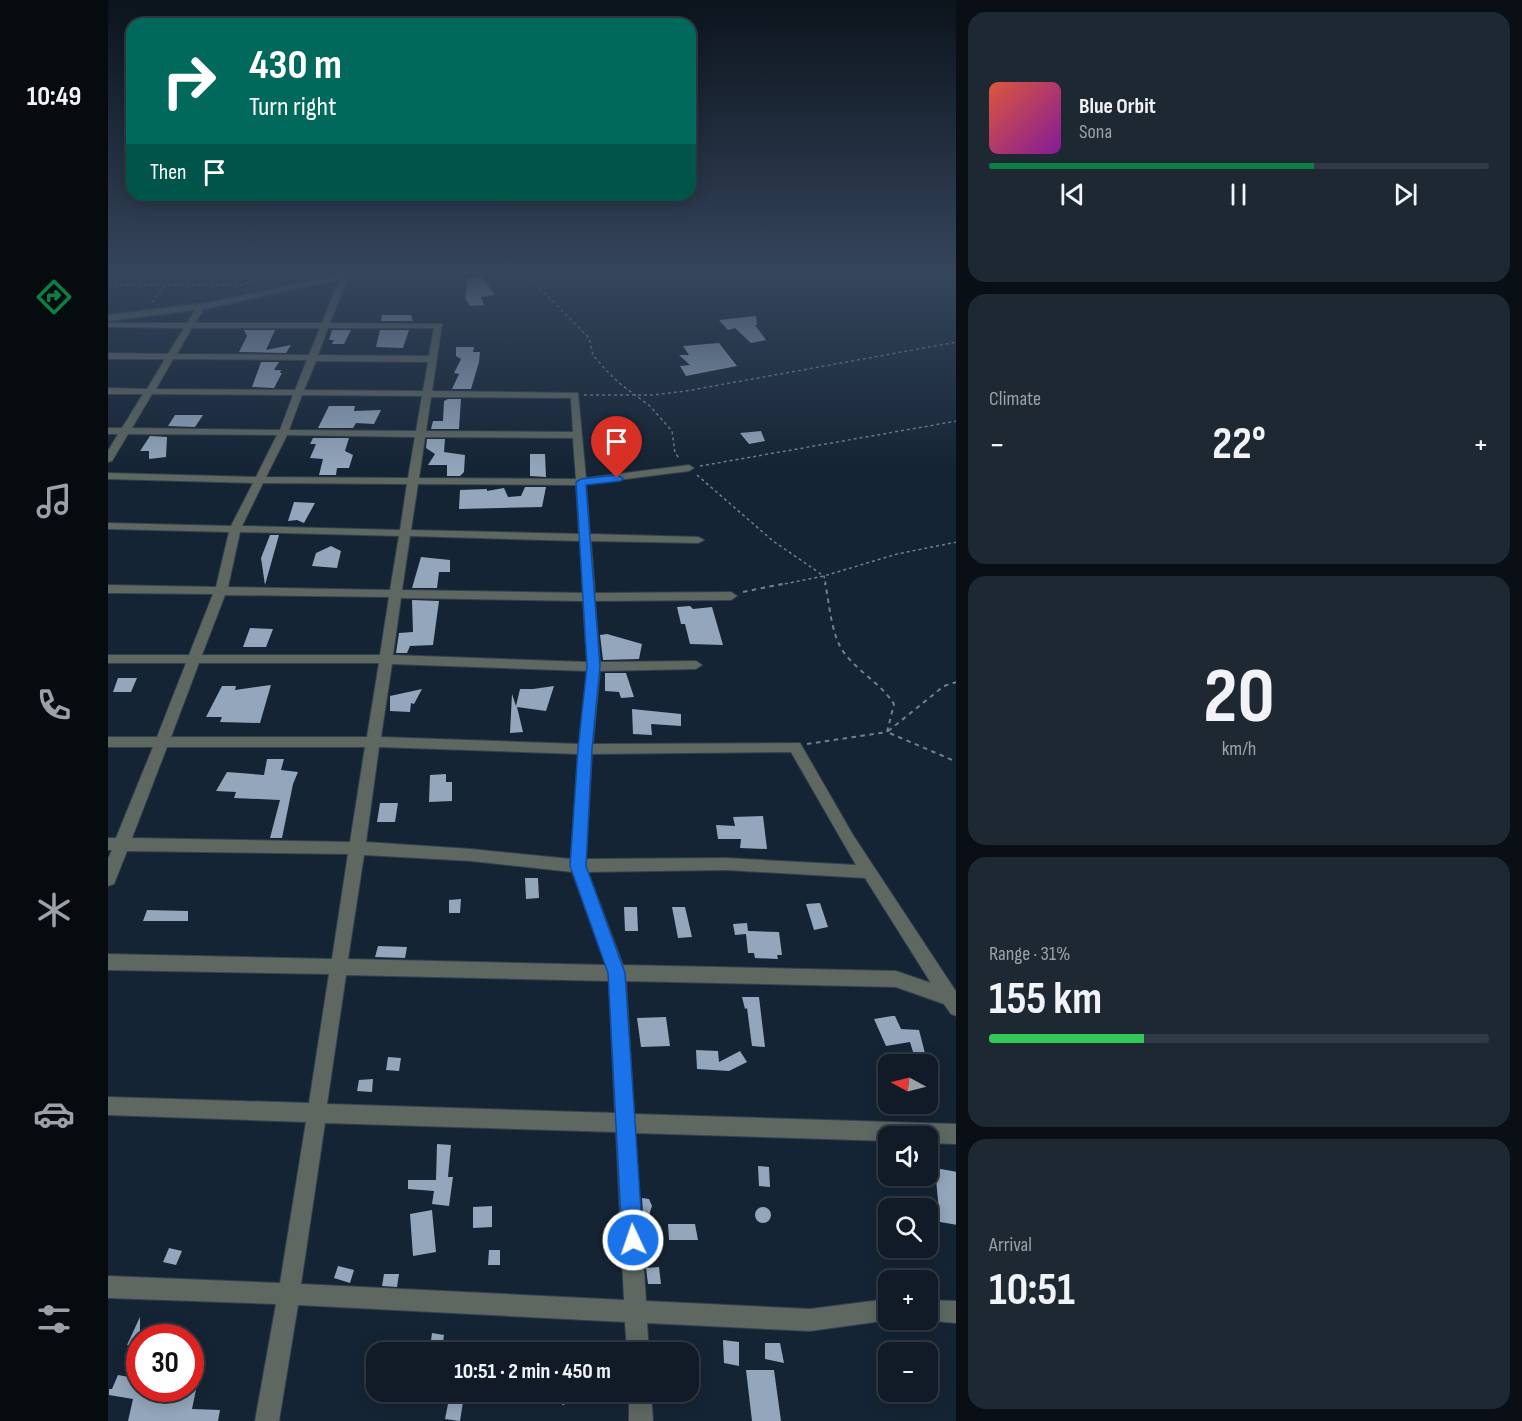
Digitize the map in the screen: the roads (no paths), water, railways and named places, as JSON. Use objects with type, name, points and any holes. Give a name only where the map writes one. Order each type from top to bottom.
[{"type":"street","points":[[108,459],[183,337]]},
{"type":"street","points":[[108,879],[115,844],[162,742],[221,590],[235,530],[283,433],[320,337]]},
{"type":"street","points":[[267,1421],[289,1294],[337,968],[437,337]]},
{"type":"street","points":[[108,356],[433,359]]},
{"type":"street","points":[[108,391],[575,395],[594,666],[585,749],[578,866],[617,973],[637,1342]]},
{"type":"street","points":[[108,431],[578,435]]},
{"type":"street","points":[[108,476],[413,482],[581,482],[688,468]]},
{"type":"street","points":[[108,526],[698,540]]},
{"type":"street","points":[[108,589],[590,597],[731,596]]},
{"type":"street","points":[[108,659],[386,659],[594,666],[696,665]]},
{"type":"street","points":[[108,742],[373,742],[585,749],[795,747],[870,872],[953,1003]]},
{"type":"street","points":[[115,844],[357,848],[471,855],[578,866],[726,864],[870,872]]},
{"type":"street","points":[[108,962],[897,980],[953,1003]]},
{"type":"street","points":[[108,1106],[956,1134]]},
{"type":"street","points":[[108,1287],[810,1320],[878,1311]]},
{"type":"street","points":[[938,1311],[956,1311]]},
{"type":"street","points":[[640,1402],[641,1421]]}]
